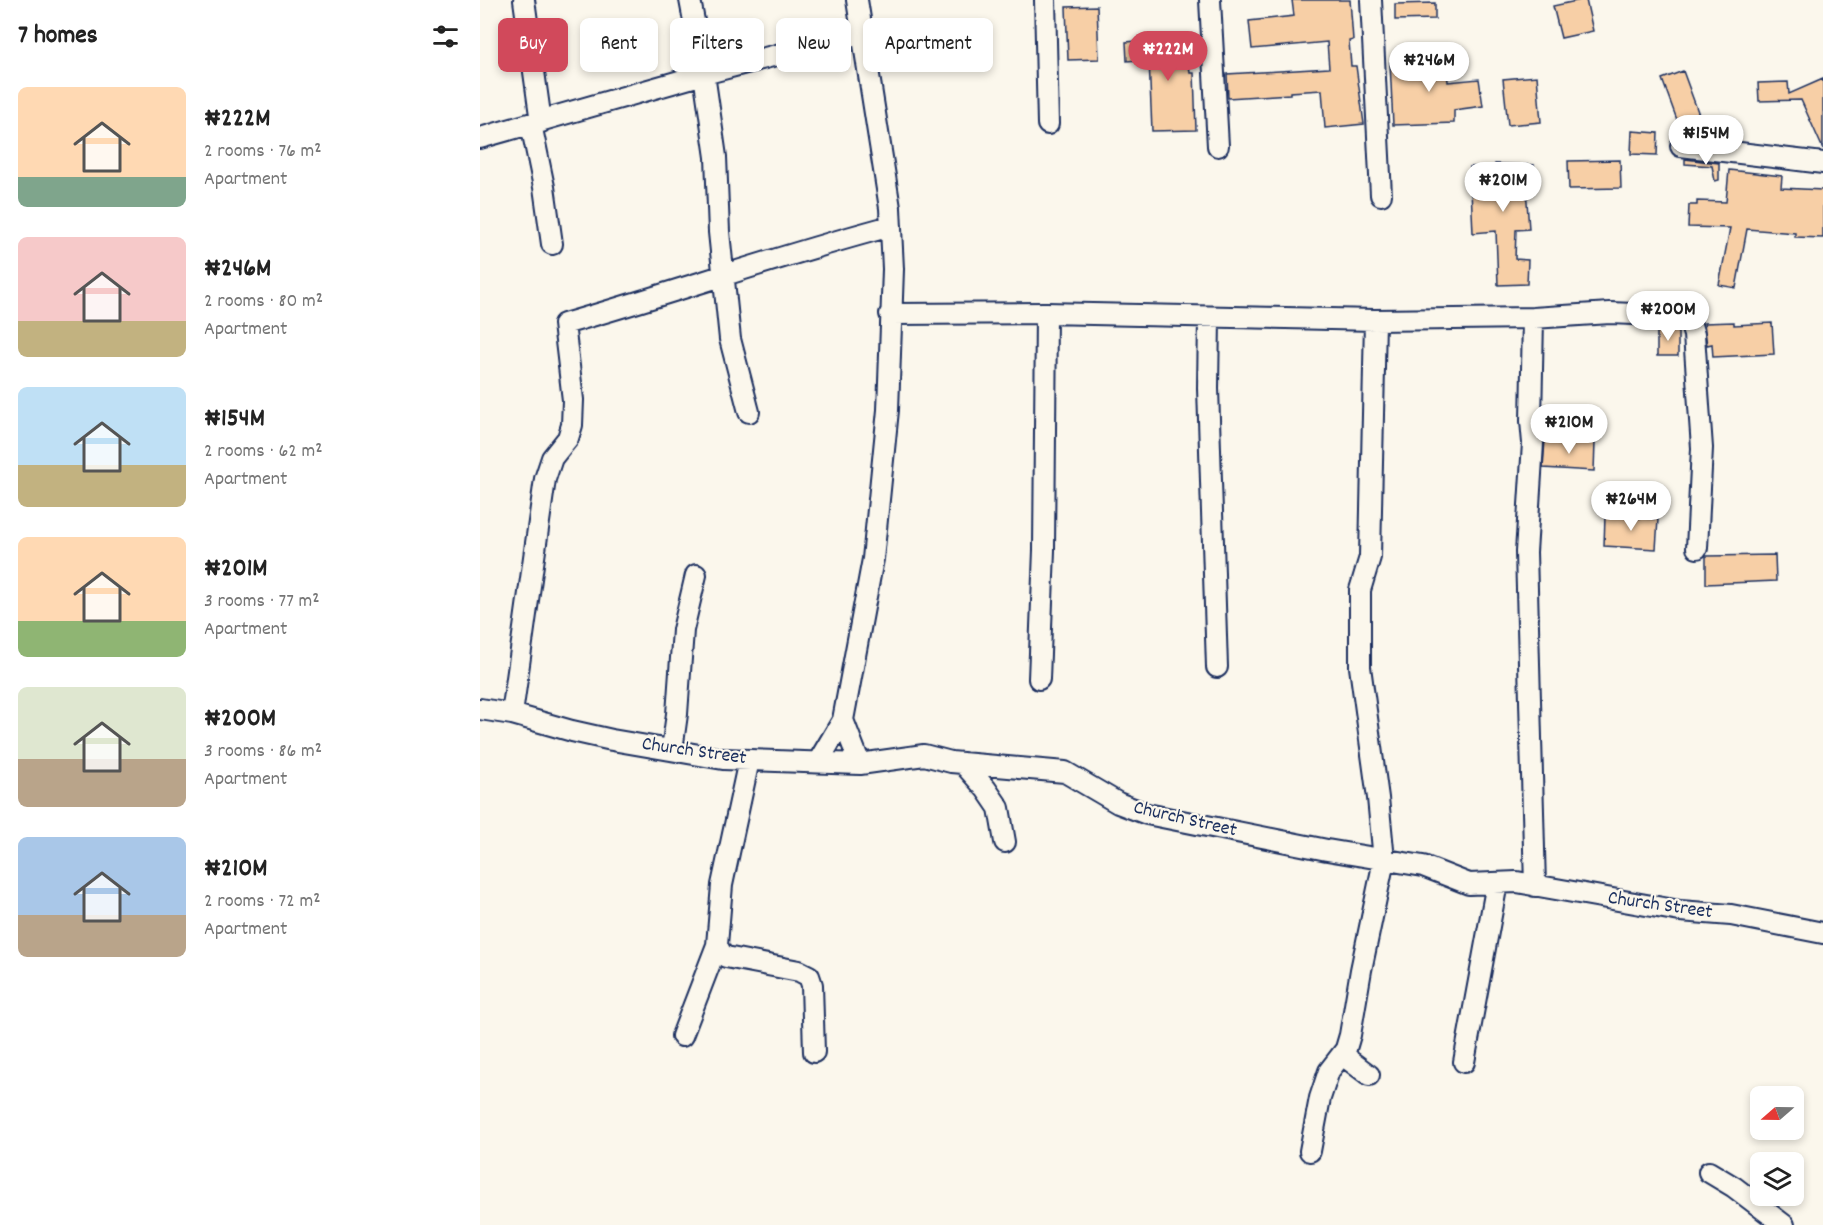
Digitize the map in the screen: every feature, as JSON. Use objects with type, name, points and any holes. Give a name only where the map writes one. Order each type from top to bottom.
[{"type":"street","points":[[524,0],[536,123],[552,244]]},
{"type":"street","points":[[690,0],[716,157],[719,232],[730,339],[748,412]]},
{"type":"street","points":[[818,762],[843,720],[873,559],[888,410],[893,269],[891,226],[857,0]]},
{"type":"street","points":[[1045,0],[1048,124]]},
{"type":"street","points":[[1210,0],[1218,146]]},
{"type":"street","points":[[1371,0],[1381,195]]},
{"type":"street","points":[[480,138],[704,74],[861,33]]},
{"type":"street","points":[[1681,146],[1823,163]]},
{"type":"street","points":[[512,714],[545,479],[552,458],[568,438],[572,425],[573,400],[564,324],[891,226]]},
{"type":"street","points":[[890,314],[1046,314],[1375,320],[1533,318],[1610,313],[1682,316],[1690,322],[1694,335],[1702,448],[1697,548]]},
{"type":"street","points":[[1039,679],[1044,550],[1046,314]]},
{"type":"street","points":[[1209,318],[1208,388],[1217,667]]},
{"type":"street","points":[[1533,318],[1531,421],[1533,443],[1526,552],[1535,886]]},
{"type":"street","points":[[1369,1075],[1345,1054],[1384,860],[1360,667],[1359,624],[1360,590],[1370,557],[1375,320]]},
{"type":"street","points":[[672,750],[683,630],[696,575]]},
{"type":"street","name":"Church Street","points":[[480,709],[512,714],[572,731],[723,759],[860,764],[924,755],[963,763],[1065,772],[1118,803],[1147,814],[1423,866],[1469,884],[1517,882],[1680,911],[1731,915],[1823,933]]},
{"type":"street","points":[[843,720],[860,764]]},
{"type":"street","points":[[682,1036],[717,945],[722,885],[749,760]]},
{"type":"street","points":[[963,763],[999,808],[1005,842]]},
{"type":"street","points":[[1464,1062],[1497,883]]},
{"type":"street","points":[[717,945],[726,957],[800,971],[809,976],[812,986],[814,1052]]},
{"type":"street","points":[[1310,1151],[1320,1098],[1329,1071],[1346,1049]]},
{"type":"street","points":[[1709,1172],[1734,1186],[1784,1225]]},
{"type":"building","points":[[1292,0],[1350,0],[1353,40],[1349,41],[1351,66],[1356,66],[1364,124],[1325,128],[1322,90],[1228,98],[1227,74],[1329,68],[1327,42],[1252,49],[1249,21],[1294,16]]},
{"type":"building","points":[[1586,0],[1593,31],[1561,38],[1553,6]]},
{"type":"building","points":[[1435,3],[1435,19],[1395,20],[1395,4]]},
{"type":"building","points":[[1097,6],[1099,59],[1068,60],[1066,7]]},
{"type":"building","points":[[1186,37],[1190,73],[1194,73],[1196,130],[1152,131],[1149,59],[1127,61],[1126,42]]},
{"type":"building","points":[[1446,58],[1448,82],[1479,79],[1483,106],[1454,110],[1454,123],[1393,125],[1390,62]]},
{"type":"building","points":[[1683,71],[1701,120],[1680,128],[1662,79]]},
{"type":"building","points":[[1537,76],[1541,122],[1508,125],[1503,79]]},
{"type":"building","points":[[1823,79],[1823,149],[1801,100],[1759,101],[1758,83],[1788,82],[1789,94]]},
{"type":"building","points":[[1712,123],[1716,134],[1720,134],[1719,139],[1705,137],[1702,126]]},
{"type":"building","points":[[1632,131],[1658,133],[1657,155],[1631,154]]},
{"type":"building","points":[[1685,159],[1719,163],[1719,180],[1715,181],[1712,166],[1685,164]]},
{"type":"building","points":[[1620,160],[1621,188],[1569,189],[1568,161]]},
{"type":"building","points":[[1495,164],[1534,165],[1534,188],[1526,188],[1529,229],[1516,230],[1515,259],[1528,260],[1527,284],[1498,285],[1496,231],[1473,233],[1470,167],[1495,167]]},
{"type":"building","points":[[1729,170],[1782,176],[1781,188],[1823,190],[1823,238],[1795,237],[1795,233],[1747,229],[1736,288],[1719,285],[1730,228],[1688,227],[1689,205],[1697,205],[1697,201],[1726,202]]},
{"type":"building","points":[[1734,322],[1734,325],[1772,323],[1774,354],[1713,357],[1712,344],[1707,345],[1704,323]]},
{"type":"building","points":[[1657,328],[1678,328],[1678,356],[1657,356]]},
{"type":"building","points":[[1545,440],[1595,442],[1594,471],[1543,468]]},
{"type":"building","points":[[1605,516],[1658,519],[1656,549],[1604,546]]},
{"type":"building","points":[[1775,555],[1776,581],[1706,584],[1706,556]]}]
